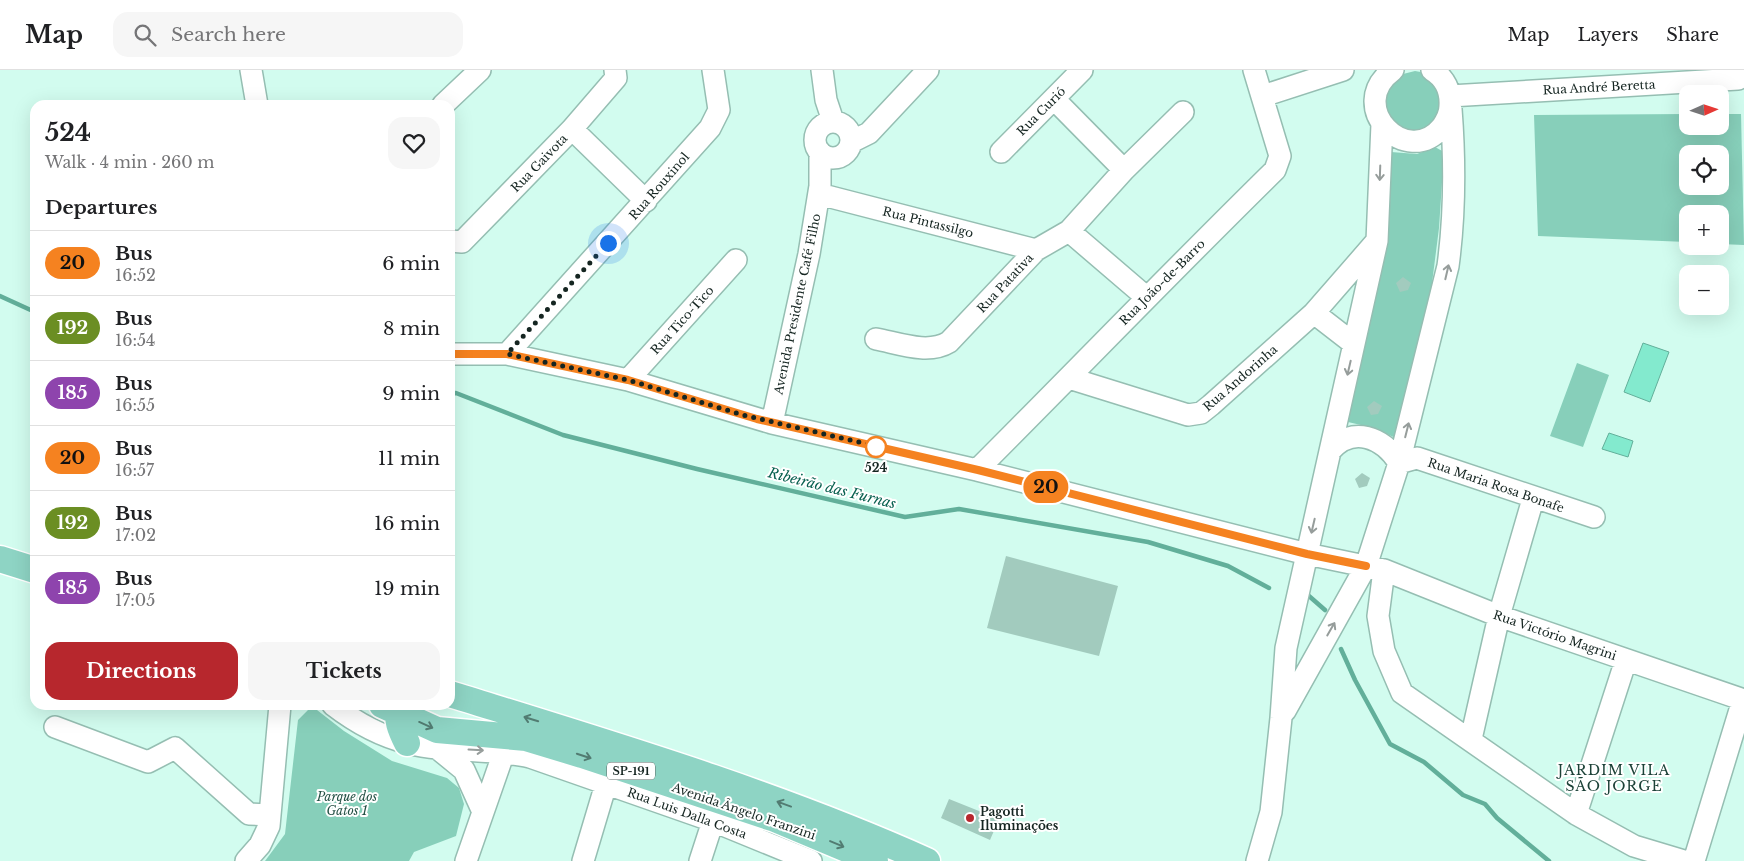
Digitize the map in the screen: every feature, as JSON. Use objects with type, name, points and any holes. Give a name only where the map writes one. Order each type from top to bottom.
[{"type":"main road","points":[[0,559],[30,568]]},
{"type":"main road","name":"Avenida Ângelo Franzini","points":[[455,696],[726,782],[864,833],[927,861]]},
{"type":"main road","points":[[394,710],[408,743]]},
{"type":"main road","name":"Avenida Ângelo Franzini","points":[[397,710],[437,730],[526,738],[563,749],[775,819],[875,861]]},
{"type":"street","points":[[251,70],[256,100]]},
{"type":"street","points":[[448,100],[480,70]]},
{"type":"street","name":"Rua Gaivota","points":[[455,241],[462,242],[572,130],[616,78],[615,70]]},
{"type":"street","name":"Rua Rouxinol","points":[[507,354],[646,201],[716,119],[719,99],[713,70]]},
{"type":"street","name":"Avenida Presidente Café Filho","points":[[772,423],[809,254],[820,190],[818,144],[826,100],[822,70]]},
{"type":"street","points":[[847,135],[822,125],[818,144],[830,158],[847,135],[928,70]]},
{"type":"street","name":"Rua Curió","points":[[1001,152],[1082,70]]},
{"type":"street","name":"Rua João-de-Barro","points":[[978,470],[1146,297],[1275,170],[1280,156],[1254,70]]},
{"type":"street","points":[[1263,96],[1343,70]]},
{"type":"street","points":[[1393,70],[1383,79],[1374,80],[1376,108],[1382,124],[1390,134],[1402,139],[1414,141],[1427,138],[1438,131],[1446,121],[1444,86]]},
{"type":"street","name":"Rua André Beretta","points":[[1444,86],[1738,79],[1742,70]]},
{"type":"street","points":[[1444,86],[1454,147],[1450,257],[1375,568],[1378,616],[1384,651],[1402,693],[1471,739],[1576,814],[1634,846],[1684,861]]},
{"type":"street","points":[[1054,99],[1124,170]]},
{"type":"street","name":"Avenida Presidente Café Filho","points":[[820,190],[847,135],[826,100]]},
{"type":"street","name":"Rua Patativa","points":[[876,339],[930,348],[940,347],[949,342],[1036,250],[1069,231],[1124,170],[1183,112]]},
{"type":"street","points":[[1257,861],[1271,812],[1286,648],[1377,241],[1382,124]]},
{"type":"street","points":[[572,130],[646,201]]},
{"type":"street","name":"Rua Pintassilgo","points":[[820,190],[1036,250]]},
{"type":"street","points":[[1069,231],[1146,297]]},
{"type":"street","name":"Rua Andorinha","points":[[1069,378],[1188,414],[1201,413],[1314,313],[1377,241]]},
{"type":"street","name":"Rua Tico-Tico","points":[[628,380],[736,260]]},
{"type":"street","points":[[1314,313],[1354,344]]},
{"type":"street","name":"Rua Victório Magrini","points":[[455,354],[507,354],[628,380],[772,423],[978,470],[1307,554],[1375,568],[1500,616],[1744,700]]},
{"type":"street","points":[[1330,451],[1338,442],[1364,437],[1377,440],[1391,450],[1399,463]]},
{"type":"street","name":"Rua Maria Rosa Bonafe","points":[[1399,463],[1417,458],[1533,499],[1594,518]]},
{"type":"street","points":[[1471,739],[1500,616],[1533,499]]},
{"type":"street","points":[[1281,718],[1346,603],[1375,568]]},
{"type":"street","points":[[1346,603],[1378,616]]},
{"type":"street","points":[[1286,648],[1314,658]]},
{"type":"street","points":[[1576,814],[1626,660]]},
{"type":"street","points":[[1694,861],[1744,700]]},
{"type":"street","points":[[246,861],[260,845],[269,826],[280,710]]},
{"type":"street","name":"Rua Luis Dalla Costa","points":[[339,710],[355,722],[408,743],[437,748],[504,752],[530,758],[712,821],[811,861]]},
{"type":"street","points":[[55,727],[148,762],[169,749],[175,748],[249,814],[270,815]]},
{"type":"street","points":[[437,748],[464,770],[483,812]]},
{"type":"street","points":[[466,858],[504,752]]},
{"type":"street","points":[[583,861],[606,784]]},
{"type":"street","points":[[700,861],[712,821]]},
{"type":"green space","points":[[1415,71],[1426,73],[1444,99],[1431,128],[1410,134],[1386,119],[1383,91],[1395,76]]},
{"type":"green space","points":[[1679,114],[1679,135],[1729,135],[1729,114],[1741,114],[1744,245],[1729,244],[1729,205],[1679,205],[1679,242],[1538,236],[1534,115]]},
{"type":"green space","points":[[1435,147],[1444,152],[1439,228],[1431,291],[1395,438],[1378,429],[1348,422],[1389,238],[1388,162],[1391,152],[1417,154]]},
{"type":"green space","points":[[1577,363],[1609,375],[1583,447],[1550,436]]},
{"type":"green space","name":"Parque dos Gatos 1","points":[[308,710],[317,710],[344,731],[392,761],[447,778],[459,788],[464,804],[456,836],[414,852],[409,861],[265,861],[285,834],[298,720]]},
{"type":"shaded area","points":[[1643,343],[1669,352],[1650,402],[1624,392]]},
{"type":"shaded area","points":[[1609,433],[1633,441],[1628,457],[1602,449]]},
{"type":"building","points":[[1403,277],[1411,283],[1408,290],[1400,292],[1396,283]]},
{"type":"building","points":[[1374,401],[1382,406],[1378,414],[1371,415],[1367,407]]},
{"type":"building","points":[[1362,473],[1370,478],[1367,486],[1359,488],[1355,479]]},
{"type":"building","points":[[1006,556],[1118,586],[1099,656],[987,628]]},
{"type":"building","name":"Pagotti Iluminações","points":[[949,799],[999,819],[990,840],[941,818]]},
{"type":"waterway","name":"Ribeirão das Furnas","points":[[0,296],[30,310]]},
{"type":"waterway","name":"Ribeirão das Furnas","points":[[455,393],[563,435],[697,469],[905,517],[959,509],[1148,542],[1228,566],[1269,588]]},
{"type":"waterway","name":"Ribeirão das Furnas","points":[[1309,596],[1325,610]]},
{"type":"waterway","name":"Ribeirão das Furnas","points":[[1341,649],[1355,680],[1390,744],[1424,762],[1463,795],[1485,804],[1497,818],[1549,861]]},
{"type":"bus line","name":"20","points":[[455,354],[507,354],[628,380],[757,419],[978,470],[1307,554],[1366,566]]},
{"type":"place","name":"524","points":[[876,447]]},
{"type":"place","name":"Pagotti Iluminações","points":[[970,818]]},
{"type":"district","name":"JARDIM VILA SÃO JORGE","points":[[1614,778]]},
{"type":"route","points":[[608,243],[507,354],[628,380],[772,423],[884,448],[876,447]]}]
